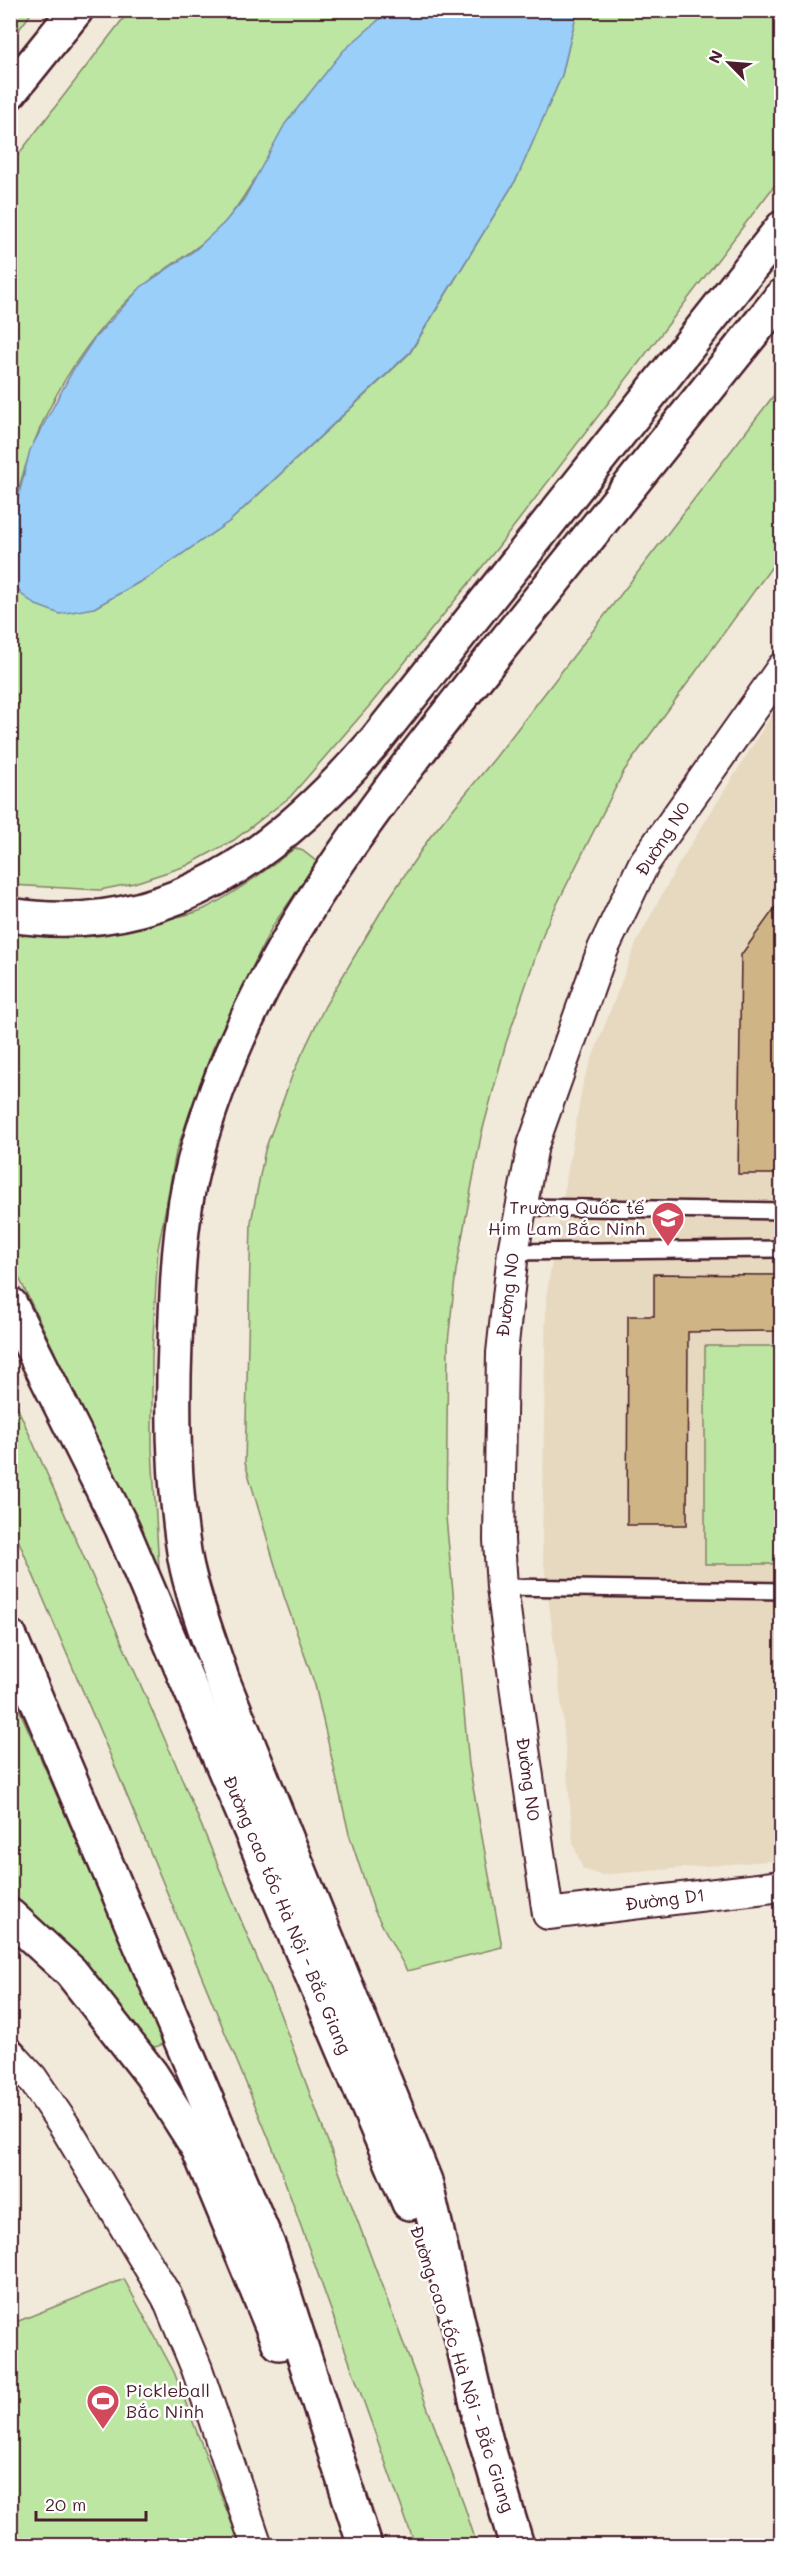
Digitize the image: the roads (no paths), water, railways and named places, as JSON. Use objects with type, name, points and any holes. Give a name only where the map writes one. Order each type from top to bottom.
[{"type":"highway","points":[[10,92],[76,10]]},
{"type":"highway","points":[[10,915],[55,918],[107,915],[132,912],[182,897],[228,872],[303,818],[376,740],[782,228]]},
{"type":"highway","points":[[485,2438],[425,2181],[222,1679],[186,1561],[175,1482],[172,1426],[177,1291],[184,1220],[192,1168],[226,1064],[271,969],[312,898],[415,756],[782,296]]},
{"type":"highway","name":"Đường cao tốc Hà Nội - Bắc Giang","points":[[10,1304],[122,1528],[408,2198],[517,2546]]},
{"type":"highway","points":[[10,1637],[270,2250],[363,2546]]},
{"type":"highway","points":[[10,1916],[71,1972],[151,2074],[198,2148],[363,2546]]},
{"type":"street","name":"Đường N0","points":[[548,1914],[502,1587],[499,1540],[502,1353],[507,1280],[533,1145],[603,949],[644,863],[782,668]]},
{"type":"street","name":"Đường D1","points":[[548,1914],[782,1886]]},
{"type":"street","points":[[10,2054],[32,2078],[64,2125],[167,2297],[197,2369],[257,2546]]},
{"type":"lane","points":[[522,1207],[782,1211]]},
{"type":"lane","points":[[513,1252],[782,1249]]},
{"type":"lane","points":[[502,1587],[782,1591]]},
{"type":"water","points":[[390,10],[577,11],[562,75],[517,178],[410,352],[230,521],[150,576],[94,608],[60,614],[36,605],[21,594],[11,578],[11,526],[30,450],[73,370],[93,340],[141,287],[195,250],[224,223],[244,199],[285,124],[343,51]]},
{"type":"place","name":"Trường Quốc tế Him Lam Bắc Ninh","points":[[668,1247]]},
{"type":"place","name":"Pickleball Bắc Ninh","points":[[103,2430]]}]
